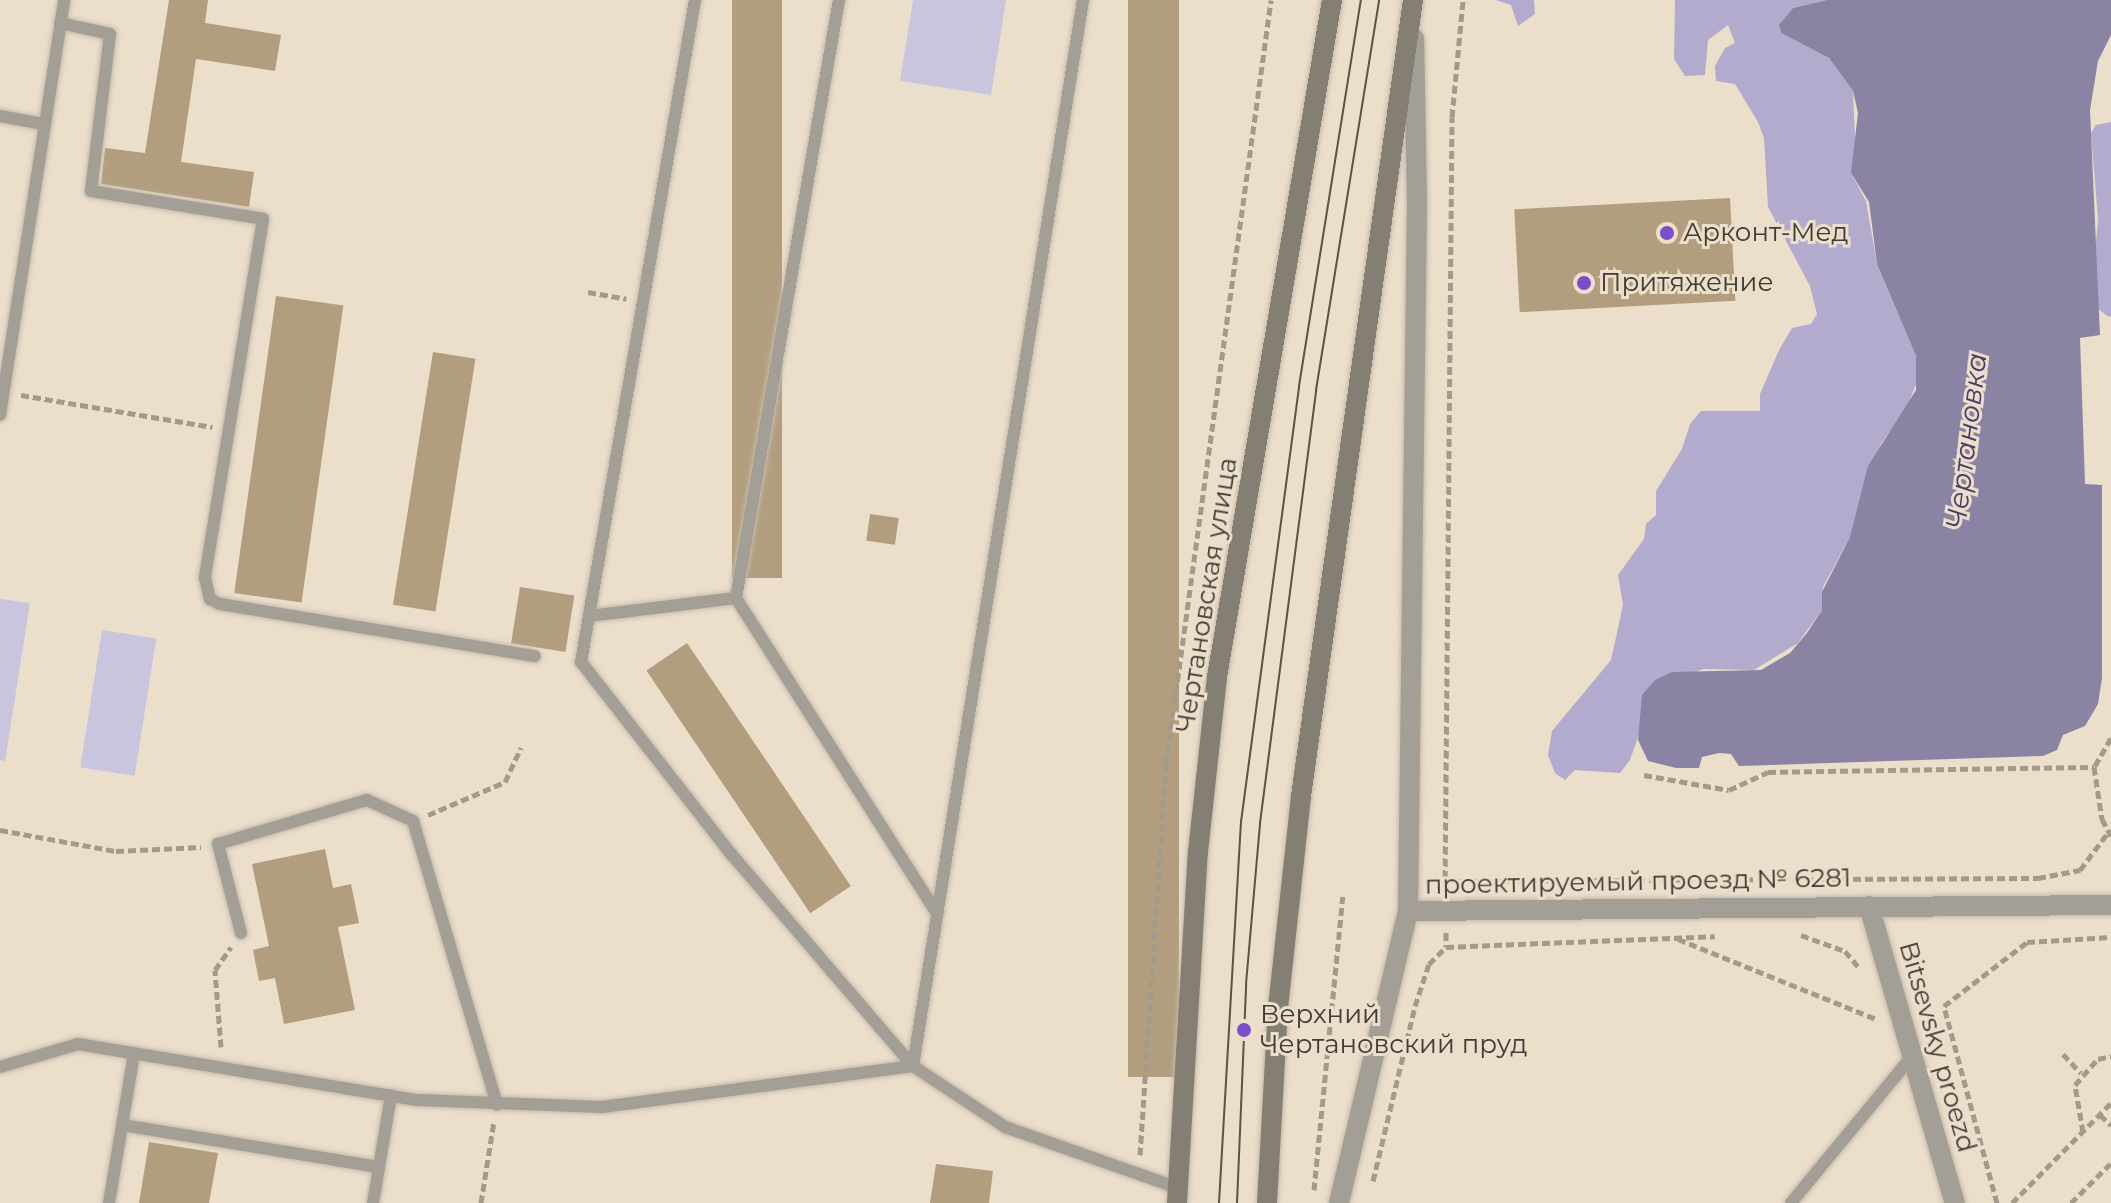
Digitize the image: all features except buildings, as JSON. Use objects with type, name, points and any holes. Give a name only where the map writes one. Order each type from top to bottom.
[{"type":"main road","name":"Чертановская улица","points":[[1178,1195],[1198,852],[1217,677],[1332,0]]},
{"type":"main road","points":[[1267,1203],[1278,1008],[1301,796],[1413,1]]},
{"type":"street","points":[[1339,1203],[1408,911],[1417,205],[1413,1]]},
{"type":"street","name":"проектируемый проезд № 6281","points":[[1408,911],[2110,904]]},
{"type":"street","name":"Bitsevsky proezd","points":[[1869,906],[1955,1203]]},
{"type":"lane","points":[[0,415],[64,0]]},
{"type":"lane","points":[[695,0],[581,662],[732,855],[913,1066],[1005,1127],[1139,1174],[1178,1195]]},
{"type":"lane","points":[[839,0],[736,598],[937,914]]},
{"type":"lane","points":[[913,1066],[1083,0]]},
{"type":"lane","points":[[60,23],[110,34],[91,191],[263,219],[205,578],[210,599],[220,604],[535,656]]},
{"type":"lane","points":[[0,116],[43,124]]},
{"type":"lane","points":[[589,616],[736,598]]},
{"type":"lane","points":[[241,933],[218,844],[367,800],[413,821],[497,1105]]},
{"type":"lane","points":[[0,1067],[78,1044],[391,1096],[497,1105],[602,1107],[913,1066]]},
{"type":"lane","points":[[109,1203],[134,1053]]},
{"type":"lane","points":[[1791,1203],[1912,1056]]},
{"type":"lane","points":[[373,1203],[391,1096]]},
{"type":"lane","points":[[122,1125],[379,1167]]},
{"type":"path","points":[[1139,1174],[1166,764],[1271,0]]},
{"type":"path","points":[[1446,947],[1452,117],[1463,0]]},
{"type":"path","points":[[588,292],[643,303]]},
{"type":"path","points":[[3,392],[229,429]]},
{"type":"path","points":[[1445,881],[2038,878],[2080,870],[2109,835],[2094,767],[2111,738]]},
{"type":"path","points":[[413,821],[505,782],[521,748]]},
{"type":"path","points":[[1644,775],[1729,790],[1768,772],[2094,767]]},
{"type":"path","points":[[0,830],[116,851],[218,844]]},
{"type":"path","points":[[1313,1203],[1343,896]]},
{"type":"path","points":[[220,1030],[215,970],[241,933]]},
{"type":"path","points":[[1371,1188],[1415,1006],[1429,964],[1446,947],[1728,935]]},
{"type":"path","points":[[1790,935],[1806,935],[1845,951],[1865,974]]},
{"type":"path","points":[[1997,1203],[1944,1006],[2027,942],[2111,937]]},
{"type":"path","points":[[1675,938],[1877,1019]]},
{"type":"path","points":[[1333,1003],[1335,986]]},
{"type":"path","points":[[1873,1004],[1881,1034]]},
{"type":"path","points":[[2063,1054],[2081,1073]]},
{"type":"path","points":[[2083,1132],[2074,1098],[2081,1073],[2111,1056]]},
{"type":"path","points":[[2012,1203],[2111,1103]]},
{"type":"path","points":[[481,1203],[497,1105]]},
{"type":"path","points":[[2100,1115],[2111,1125]]},
{"type":"path","points":[[2071,1203],[2109,1167]]},
{"type":"shaded area","points":[[913,0],[1006,0],[991,95],[900,81]]},
{"type":"shaded area","points":[[1496,0],[1534,0],[1535,14],[1518,26],[1511,5]]},
{"type":"shaded area","points":[[1675,0],[1827,0],[1793,8],[1779,26],[1781,33],[1829,58],[1853,91],[1856,159],[1851,173],[1866,201],[1877,264],[1916,356],[1919,376],[1908,405],[1881,444],[1850,537],[1823,587],[1822,610],[1798,643],[1754,670],[1703,669],[1684,677],[1643,723],[1630,760],[1620,773],[1575,770],[1565,780],[1555,773],[1548,755],[1552,731],[1611,660],[1623,605],[1618,575],[1644,539],[1646,524],[1656,515],[1656,491],[1682,449],[1690,424],[1701,411],[1760,411],[1760,394],[1779,350],[1792,328],[1811,324],[1817,314],[1810,286],[1768,207],[1764,138],[1758,122],[1735,84],[1716,81],[1715,66],[1725,48],[1735,43],[1728,25],[1708,40],[1705,75],[1685,76],[1674,59]]},
{"type":"shaded area","points":[[2111,122],[2109,317],[2091,304],[2098,219],[2091,133],[2096,125]]},
{"type":"shaded area","points":[[0,599],[30,603],[5,761],[0,760]]},
{"type":"shaded area","points":[[102,630],[156,639],[135,776],[80,767]]},
{"type":"water","name":"Чертановка","points":[[1827,0],[2111,0],[2111,35],[2098,61],[2090,110],[2100,335],[2080,338],[2085,484],[2102,485],[2102,678],[2098,704],[2085,726],[2063,735],[2057,750],[2043,756],[1739,766],[1731,754],[1719,753],[1702,757],[1699,768],[1676,768],[1648,761],[1638,740],[1642,695],[1655,680],[1672,672],[1761,670],[1790,653],[1807,633],[1822,610],[1822,592],[1850,537],[1868,466],[1916,390],[1916,356],[1877,264],[1869,202],[1851,173],[1858,113],[1853,91],[1829,58],[1781,33],[1779,25],[1793,8]]},
{"type":"tram line","points":[[1219,1203],[1241,822],[1299,386],[1361,0]]},
{"type":"tram line","points":[[1237,1203],[1246,984],[1260,823],[1316,390],[1379,0]]},
{"type":"place","name":"Арконт-Мед","points":[[1667,233]]},
{"type":"place","name":"Притяжение","points":[[1584,283]]},
{"type":"place","name":"Верхний Чертановский пруд","points":[[1244,1030]]}]
